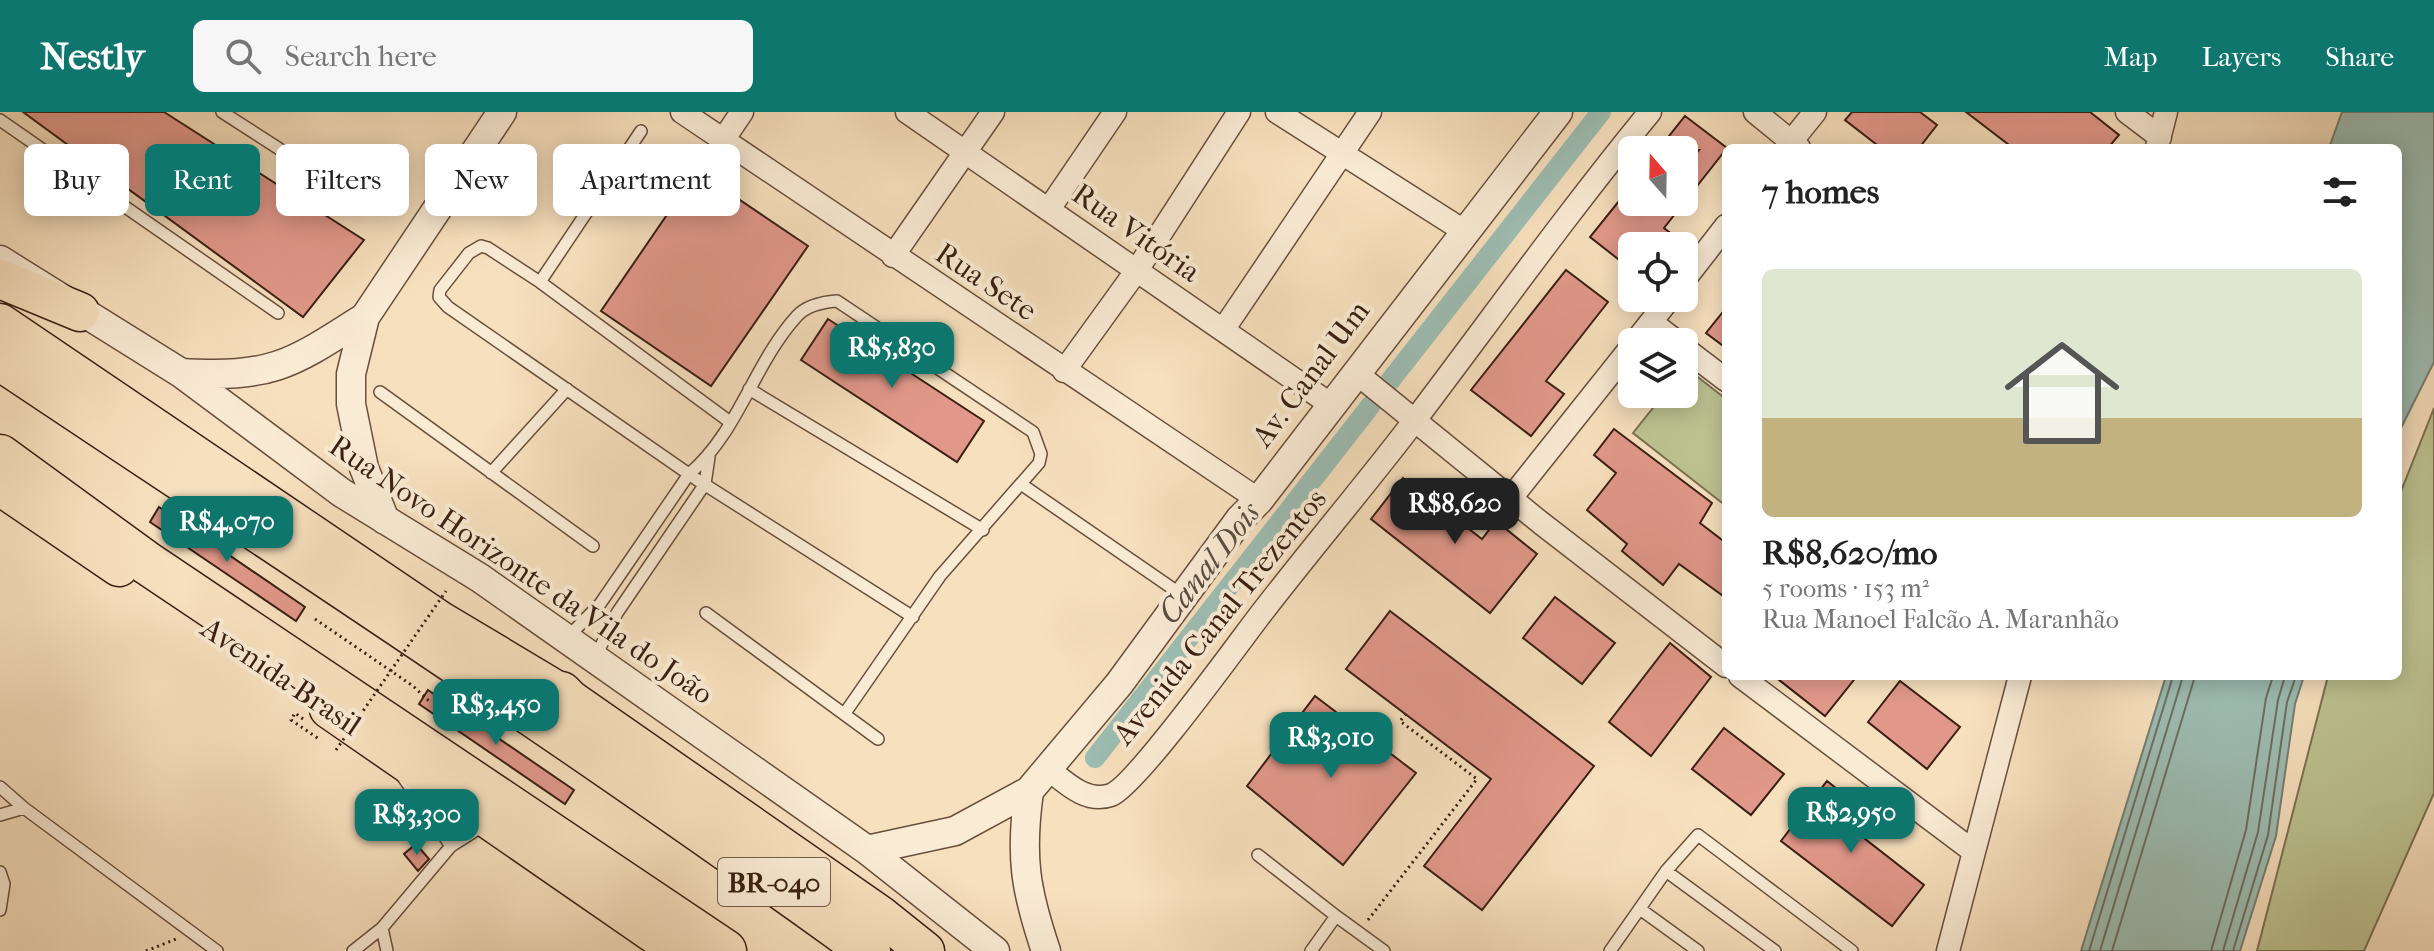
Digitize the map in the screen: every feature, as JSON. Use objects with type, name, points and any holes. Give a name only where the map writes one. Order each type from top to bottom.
[{"type":"highway","points":[[0,279],[80,312]]},
{"type":"highway","points":[[0,323],[439,620],[561,693],[880,915],[925,951]]},
{"type":"highway","name":"BR-040","points":[[0,359],[354,592],[679,813],[869,951]]},
{"type":"highway","name":"Avenida Brasil","points":[[0,456],[147,563],[725,951]]},
{"type":"highway","name":"Avenida Brasil","points":[[0,486],[679,951]]},
{"type":"highway","points":[[561,693],[679,813]]},
{"type":"street","points":[[385,520],[364,468],[351,404],[351,374],[365,317],[502,112]]},
{"type":"street","name":"Rua Sete","points":[[682,112],[1259,500]]},
{"type":"street","points":[[723,140],[742,112]]},
{"type":"street","name":"Rua Vitória","points":[[907,112],[1330,404]]},
{"type":"street","points":[[893,256],[993,112]]},
{"type":"street","points":[[1049,209],[1115,112]]},
{"type":"street","points":[[1064,371],[1137,270],[1239,112]]},
{"type":"street","points":[[1277,112],[1464,231]]},
{"type":"street","points":[[1223,330],[1370,112]]},
{"type":"street","name":"Av. Canal Um","points":[[1029,791],[1119,684],[1240,519],[1259,500],[1558,112]]},
{"type":"street","name":"Avenida Canal Trezentos","points":[[1047,768],[1078,792],[1095,797],[1112,795],[1123,786],[1174,728],[1414,421],[1586,190],[1650,112]]},
{"type":"street","points":[[1755,112],[1790,144]]},
{"type":"street","points":[[1793,144],[1815,112]]},
{"type":"street","points":[[2127,112],[2158,142],[2166,112]]},
{"type":"street","points":[[1698,262],[1722,231]]},
{"type":"street","name":"Rua Novo Horizonte da Vila do João","points":[[0,260],[181,373],[385,520],[480,578],[867,850],[995,951]]},
{"type":"street","points":[[1646,328],[1659,312]]},
{"type":"street","points":[[181,373],[227,375],[263,371],[294,362],[365,317]]},
{"type":"street","points":[[1651,322],[1659,328]]},
{"type":"street","points":[[1698,359],[1722,377]]},
{"type":"street","points":[[1511,498],[1618,364]]},
{"type":"street","points":[[1355,372],[1722,662]]},
{"type":"street","points":[[1746,680],[1973,851]]},
{"type":"street","points":[[1948,951],[2019,680]]},
{"type":"street","points":[[867,850],[955,831],[1029,791]]},
{"type":"street","points":[[1029,791],[1023,831],[1027,897],[1046,951]]},
{"type":"lane","points":[[222,112],[276,147]]},
{"type":"lane","points":[[0,120],[278,313]]},
{"type":"lane","points":[[540,282],[641,131]]},
{"type":"lane","points":[[730,422],[540,282],[481,246],[469,253],[440,290],[439,297],[448,307],[689,474],[913,617]]},
{"type":"lane","points":[[566,639],[600,604],[689,474],[709,457],[798,315],[824,302],[837,301],[1033,432],[1041,454],[983,530],[940,576],[845,713]]},
{"type":"lane","points":[[491,473],[567,389]]},
{"type":"lane","points":[[749,389],[983,530]]},
{"type":"lane","points":[[380,392],[593,546]]},
{"type":"lane","points":[[594,659],[617,613],[705,484],[709,457]]},
{"type":"lane","points":[[1021,484],[1184,596]]},
{"type":"lane","points":[[706,613],[878,739]]},
{"type":"lane","points":[[382,747],[451,846]]},
{"type":"lane","points":[[0,787],[217,951]]},
{"type":"lane","points":[[0,815],[24,808]]},
{"type":"lane","points":[[353,951],[382,928],[451,846],[490,822]]},
{"type":"lane","points":[[1610,951],[1666,871],[1698,835],[1852,951]]},
{"type":"lane","points":[[1258,855],[1384,951]]},
{"type":"lane","points":[[1666,871],[1775,951]]},
{"type":"lane","points":[[0,872],[4,884],[0,910]]},
{"type":"lane","points":[[1640,909],[1698,951]]},
{"type":"lane","points":[[1311,951],[1336,916]]},
{"type":"lane","points":[[382,928],[387,951]]},
{"type":"path","points":[[336,750],[393,672],[446,591]]},
{"type":"path","points":[[315,619],[413,686],[429,701]]},
{"type":"path","points":[[1359,932],[1477,779],[1400,721],[1406,714]]},
{"type":"path","points":[[146,951],[171,943],[187,929]]},
{"type":"green space","points":[[1698,377],[1722,396],[1722,503],[1633,433],[1653,408],[1698,408]]},
{"type":"green space","points":[[2434,408],[2434,793],[2364,951],[2257,951],[2327,680],[2402,680],[2402,489]]},
{"type":"water","points":[[2342,112],[2434,112],[2434,362],[2402,426],[2402,144],[2330,144]]},
{"type":"water","points":[[2165,680],[2303,680],[2295,704],[2276,836],[2240,951],[2081,951]]},
{"type":"building","points":[[23,112],[164,112],[214,144],[145,144],[145,201],[129,190],[129,144],[67,144]]},
{"type":"building","points":[[1852,112],[1920,112],[1937,125],[1922,144],[1876,144],[1845,120]]},
{"type":"building","points":[[1966,112],[2090,112],[2119,135],[2111,144],[2008,144]]},
{"type":"building","points":[[1685,116],[1722,144],[1722,154],[1698,185],[1698,136],[1669,136]]},
{"type":"building","points":[[260,173],[276,184],[276,216],[326,216],[364,240],[303,317],[165,216],[260,216]]},
{"type":"building","points":[[740,200],[808,246],[711,386],[601,311],[666,216],[740,216]]},
{"type":"building","points":[[1618,202],[1618,216],[1673,216],[1664,228],[1669,232],[1618,232],[1618,259],[1590,237]]},
{"type":"building","points":[[1566,270],[1608,302],[1546,381],[1564,394],[1531,436],[1471,390]]},
{"type":"building","points":[[1722,313],[1722,345],[1706,333]]},
{"type":"building","points":[[828,319],[984,421],[957,462],[801,360]]},
{"type":"building","points":[[1614,429],[1712,503],[1700,523],[1722,540],[1722,595],[1679,564],[1663,585],[1622,551],[1627,544],[1587,510],[1616,473],[1594,455]]},
{"type":"building","points":[[1403,478],[1482,539],[1496,521],[1537,554],[1490,613],[1371,519]]},
{"type":"building","points":[[159,507],[305,607],[296,621],[150,522]]},
{"type":"building","points":[[1555,597],[1615,643],[1582,684],[1523,638]]},
{"type":"building","points":[[1390,611],[1594,766],[1482,910],[1424,866],[1491,779],[1346,669]]},
{"type":"building","points":[[1670,643],[1711,677],[1651,756],[1609,722]]},
{"type":"building","points":[[1779,680],[1854,680],[1825,716]]},
{"type":"building","points":[[1900,681],[1960,727],[1927,769],[1868,722]]},
{"type":"building","points":[[428,690],[574,790],[565,804],[419,704]]},
{"type":"building","points":[[1315,696],[1416,773],[1343,865],[1247,786]]},
{"type":"building","points":[[1724,728],[1784,774],[1751,815],[1692,769]]},
{"type":"building","points":[[1827,781],[1869,814],[1855,831],[1924,885],[1892,926],[1781,841]]},
{"type":"building","points":[[416,844],[429,859],[418,871],[404,854]]},
{"type":"waterway","name":"Canal Dois","points":[[1390,381],[1601,112]]},
{"type":"waterway","name":"Canal Dois","points":[[1095,758],[1371,405]]}]
